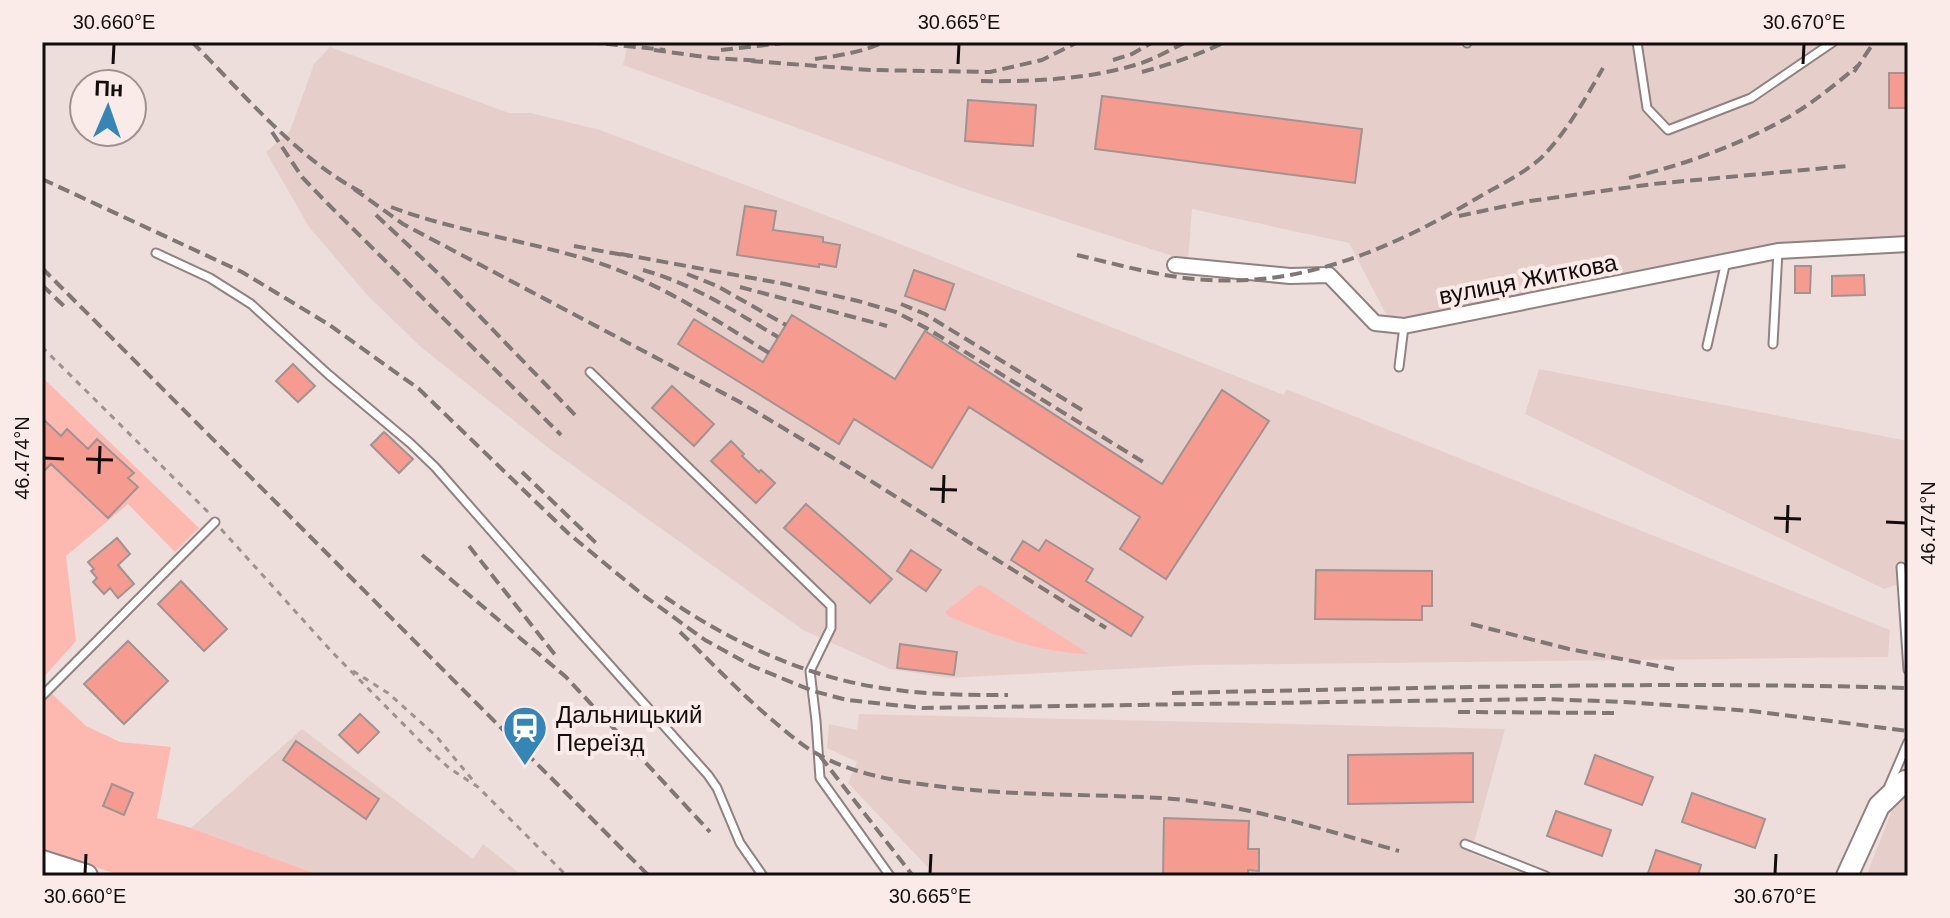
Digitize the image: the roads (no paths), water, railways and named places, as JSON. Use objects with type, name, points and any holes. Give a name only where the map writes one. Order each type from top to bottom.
[{"type":"main road","points":[[1847,876],[1879,806],[1908,781]]},
{"type":"main road","points":[[42,862],[86,876]]},
{"type":"street","name":"вулиця Житкова","points":[[1175,265],[1290,276],[1329,275],[1375,323],[1404,326],[1778,251],[1908,244]]},
{"type":"lane","points":[[1637,42],[1647,108],[1668,130],[1751,98],[1833,42]]},
{"type":"lane","points":[[1773,344],[1778,251]]},
{"type":"lane","points":[[156,253],[210,278],[251,304],[435,467],[701,766],[717,788],[740,843],[763,876]]},
{"type":"lane","points":[[1707,346],[1726,261]]},
{"type":"lane","points":[[1399,367],[1404,326]]},
{"type":"lane","points":[[590,372],[831,606],[831,628],[810,671],[820,778],[890,876]]},
{"type":"lane","points":[[42,696],[215,522]]},
{"type":"lane","points":[[1901,567],[1908,670]]},
{"type":"lane","points":[[1879,806],[1908,742]]},
{"type":"lane","points":[[1465,844],[1546,876]]},
{"type":"railway","points":[[192,42],[294,144],[316,163],[363,193]]},
{"type":"railway","points":[[588,42],[665,50]]},
{"type":"railway","points":[[721,50],[792,42]]},
{"type":"railway","points":[[815,59],[850,53],[884,42]]},
{"type":"railway","points":[[751,61],[870,70],[990,72],[1042,60],[1078,42]]},
{"type":"railway","points":[[1113,60],[1153,42]]},
{"type":"railway","points":[[981,81],[1039,80],[1099,74],[1142,63],[1186,42]]},
{"type":"railway","points":[[1142,72],[1225,42]]},
{"type":"railway","points":[[1854,72],[1874,42]]},
{"type":"railway","points":[[654,50],[763,61]]},
{"type":"railway","points":[[1629,178],[1709,154],[1767,129],[1805,107],[1860,64]]},
{"type":"railway","points":[[1077,255],[1159,274],[1209,280],[1281,276],[1350,259],[1448,215],[1534,164],[1567,126],[1603,68]]},
{"type":"railway","points":[[272,132],[302,177],[561,435]]},
{"type":"railway","points":[[1459,216],[1530,201],[1653,184],[1847,166]]},
{"type":"railway","points":[[42,179],[242,272],[328,324],[419,389],[568,533],[643,595],[705,640],[752,666],[813,691],[847,700],[922,708],[1545,699],[1752,711],[1908,731]]},
{"type":"railway","points":[[354,189],[403,224],[738,401],[1106,628]]},
{"type":"railway","points":[[391,207],[437,222],[605,265],[677,298],[769,353]]},
{"type":"railway","points":[[376,215],[439,274],[579,419]]},
{"type":"railway","points":[[574,246],[629,256]]},
{"type":"railway","points":[[621,254],[785,284],[896,312],[1148,465]]},
{"type":"railway","points":[[42,268],[649,876]]},
{"type":"railway","points":[[643,270],[696,290],[778,337]]},
{"type":"railway","points":[[687,274],[717,286],[786,325]]},
{"type":"railway","points":[[42,285],[67,309]]},
{"type":"railway","points":[[740,287],[887,326]]},
{"type":"railway","points":[[901,304],[925,314],[1087,413]]},
{"type":"railway","points":[[522,472],[596,543]]},
{"type":"railway","points":[[469,546],[556,656]]},
{"type":"railway","points":[[422,555],[566,677],[710,832]]},
{"type":"railway","points":[[665,597],[746,645],[835,678],[911,692],[1008,695]]},
{"type":"railway","points":[[1471,624],[1569,649],[1674,669]]},
{"type":"railway","points":[[680,632],[752,702],[798,741],[835,763],[866,773],[912,783],[971,790],[1193,801],[1282,818],[1399,851]]},
{"type":"railway","points":[[1172,693],[1632,685],[1908,688]]},
{"type":"railway","points":[[1458,712],[1618,713]]},
{"type":"railway","points":[[820,756],[913,876]]},
{"type":"place","name":"Дальницький Переїзд","points":[[525,767]]}]
